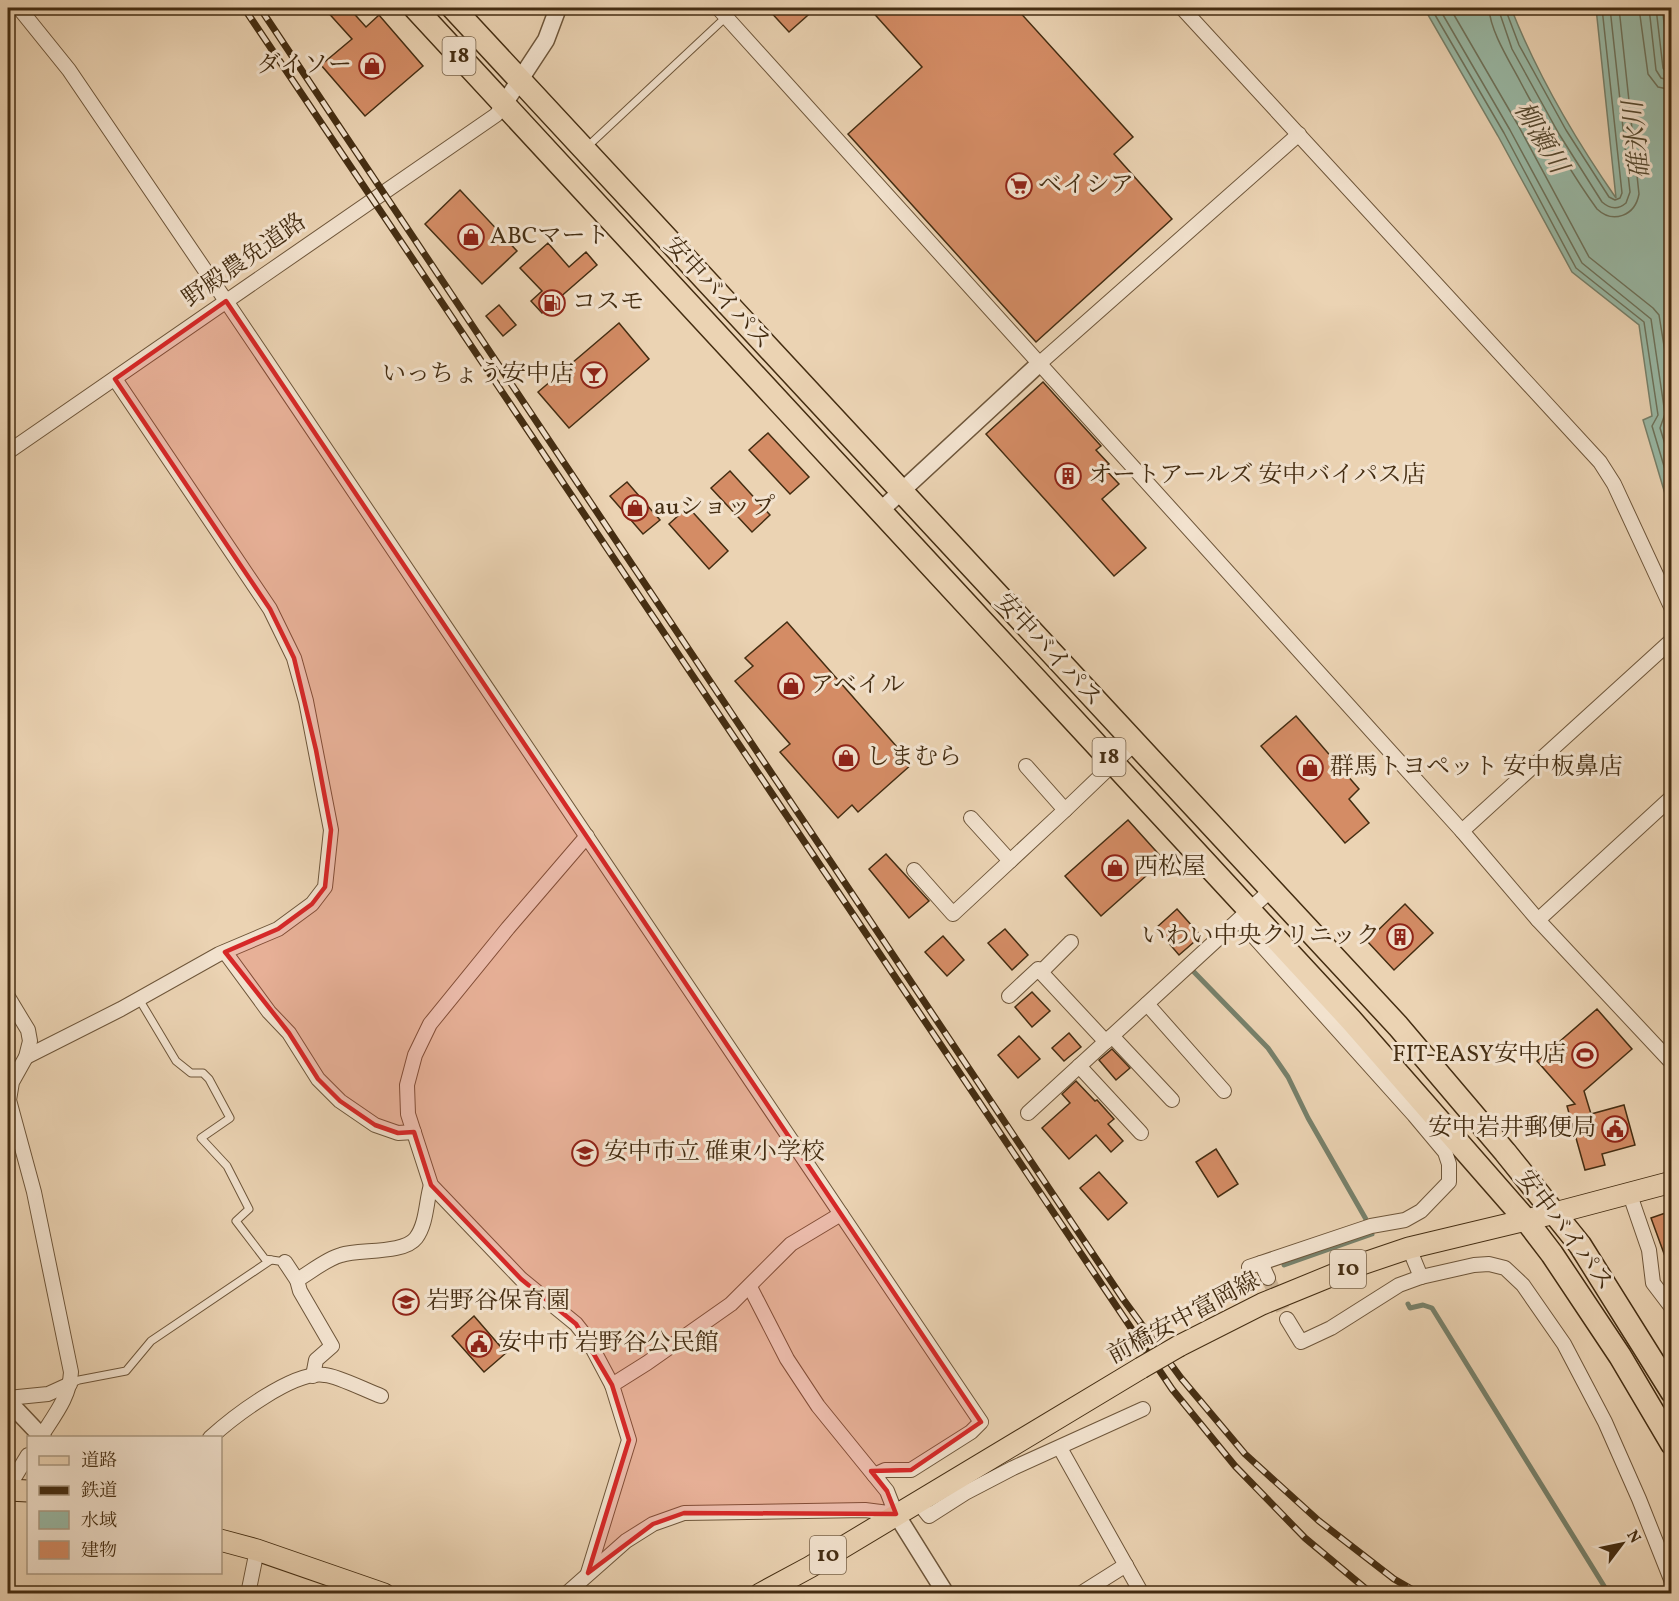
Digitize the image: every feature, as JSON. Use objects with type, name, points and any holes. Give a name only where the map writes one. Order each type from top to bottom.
[{"type":"highway","name":"安中バイパス","points":[[415,8],[1114,763],[1244,915],[1351,1020],[1437,1130],[1526,1220],[1552,1254],[1620,1356],[1671,1444]]},
{"type":"highway","name":"安中バイパス","points":[[453,8],[1398,1026],[1580,1245],[1671,1392]]},
{"type":"main road","name":"前橋安中富岡線","points":[[759,1593],[810,1567],[1179,1346],[1262,1304],[1350,1268],[1409,1248],[1671,1182]]},
{"type":"main road","points":[[8,1489],[27,1491]]},
{"type":"main road","points":[[222,1541],[384,1593]]},
{"type":"street","points":[[19,8],[69,70],[981,1422],[971,1432],[911,1470],[885,1470],[874,1475]]},
{"type":"street","points":[[504,105],[546,40],[558,8]]},
{"type":"street","points":[[1182,8],[1599,462],[1614,484],[1671,609]]},
{"type":"street","points":[[722,12],[1462,831],[1538,920],[1671,1063]]},
{"type":"street","name":"野殿農免道路","points":[[8,452],[496,115],[504,105]]},
{"type":"street","points":[[881,510],[1040,363],[1299,134]]},
{"type":"street","points":[[26,1057],[225,952],[278,929],[312,904],[325,887],[332,830],[306,700],[294,658],[270,609],[115,379]]},
{"type":"street","points":[[1462,831],[1671,640]]},
{"type":"street","points":[[914,870],[952,914],[1135,743]]},
{"type":"street","points":[[1026,766],[1065,810]]},
{"type":"street","points":[[1538,920],[1671,797]]},
{"type":"street","points":[[971,818],[1010,861]]},
{"type":"street","points":[[587,836],[430,1024],[415,1055],[407,1085],[408,1114],[431,1185],[521,1279],[576,1324],[587,1338],[612,1385],[629,1440],[588,1573]]},
{"type":"street","points":[[1028,1113],[1271,890]]},
{"type":"street","points":[[1041,972],[1071,942]]},
{"type":"street","points":[[225,952],[269,1012],[289,1033],[318,1079],[340,1101],[375,1125],[398,1133],[414,1132]]},
{"type":"street","points":[[1009,996],[1038,969],[1172,1100]]},
{"type":"street","points":[[8,997],[28,1030],[30,1041],[26,1057],[12,1082],[9,1100],[34,1192],[71,1372],[70,1384],[60,1407],[42,1436]]},
{"type":"street","points":[[1146,1004],[1224,1091]]},
{"type":"street","points":[[1079,1066],[1141,1133]]},
{"type":"street","points":[[1268,1278],[1255,1265],[1371,1226],[1405,1220],[1421,1211],[1449,1182],[1449,1164],[1437,1130]]},
{"type":"street","points":[[297,1280],[340,1255],[395,1248],[415,1240],[422,1228],[431,1185]]},
{"type":"street","points":[[1629,1192],[1649,1250],[1653,1283],[1671,1308]]},
{"type":"street","points":[[612,1385],[647,1364],[731,1304],[791,1244],[841,1214]]},
{"type":"street","points":[[1409,1248],[1421,1277]]},
{"type":"street","points":[[278,1261],[297,1280],[300,1291],[332,1346],[316,1360],[313,1376]]},
{"type":"street","points":[[1287,1318],[1301,1342],[1331,1328],[1400,1285],[1421,1277],[1474,1265],[1489,1264],[1504,1268],[1523,1285],[1564,1344],[1605,1422],[1640,1499],[1671,1582]]},
{"type":"street","points":[[750,1287],[787,1359],[818,1406],[887,1491],[896,1514],[946,1593]]},
{"type":"street","points":[[211,1436],[249,1406],[299,1378],[325,1374],[381,1396]]},
{"type":"street","points":[[8,1399],[48,1394],[70,1384]]},
{"type":"street","points":[[8,1399],[40,1436]]},
{"type":"street","points":[[918,1502],[929,1516],[965,1493],[1013,1468],[1143,1409]]},
{"type":"street","points":[[1060,1448],[1142,1593]]},
{"type":"street","points":[[8,1489],[27,1457]]},
{"type":"street","points":[[566,1593],[626,1542],[653,1524],[684,1513],[865,1510],[896,1514]]},
{"type":"street","points":[[248,1593],[257,1550]]},
{"type":"street","points":[[1080,1593],[1126,1565]]},
{"type":"lane","points":[[584,150],[722,12]]},
{"type":"lane","points":[[139,999],[176,1061],[191,1073],[203,1072],[230,1118],[201,1138],[226,1166],[249,1209],[236,1221],[265,1259],[278,1261]]},
{"type":"lane","points":[[70,1384],[126,1371],[151,1341],[278,1261]]},
{"type":"highlighted area","points":[[226,301],[981,1422],[911,1470],[871,1471],[887,1491],[896,1514],[684,1513],[653,1524],[588,1573],[629,1440],[612,1385],[576,1324],[521,1279],[431,1185],[414,1132],[398,1133],[375,1125],[340,1101],[318,1079],[289,1033],[225,952],[278,929],[312,904],[325,887],[331,830],[316,750],[294,658],[270,609],[115,379]]},
{"type":"water","points":[[1424,8],[1511,8],[1558,106],[1616,198],[1596,8],[1662,8],[1672,82],[1671,514],[1643,420],[1652,416],[1639,325],[1572,272],[1498,136]]},
{"type":"building","name":"ダイソー","points":[[324,8],[349,8],[366,27],[379,15],[423,66],[365,116],[321,65],[352,39]]},
{"type":"building","points":[[767,8],[816,8],[789,32]]},
{"type":"building","name":"ベイシア","points":[[869,8],[1016,8],[1133,137],[1114,154],[1172,219],[1036,342],[848,134],[922,67]]},
{"type":"building","name":"ABCマート","points":[[460,190],[517,251],[482,284],[425,224]]},
{"type":"building","points":[[548,243],[569,267],[586,252],[597,265],[542,313],[531,301],[542,291],[520,268]]},
{"type":"building","points":[[499,305],[516,325],[503,336],[486,316]]},
{"type":"building","name":"いっちょう安中店","points":[[619,323],[649,359],[569,428],[538,392]]},
{"type":"building","name":"オートアールズ 安中バイパス店","points":[[1043,382],[1101,446],[1096,450],[1109,464],[1104,468],[1119,484],[1102,499],[1146,548],[1114,576],[986,434]]},
{"type":"building","points":[[768,433],[809,477],[790,494],[749,450]]},
{"type":"building","points":[[730,471],[770,515],[752,532],[711,488]]},
{"type":"building","name":"auショップ","points":[[627,482],[660,520],[643,534],[610,496]]},
{"type":"building","points":[[688,507],[728,551],[709,569],[669,524]]},
{"type":"building","points":[[787,622],[912,764],[858,812],[852,805],[838,818],[780,752],[790,744],[735,681],[753,666],[745,658]]},
{"type":"building","name":"群馬トヨペット 安中板鼻店","points":[[1296,716],[1359,789],[1349,799],[1369,823],[1345,843],[1261,746]]},
{"type":"building","name":"西松屋","points":[[1128,820],[1164,860],[1101,916],[1065,876]]},
{"type":"building","points":[[886,854],[929,901],[909,918],[869,869]]},
{"type":"building","name":"いわい中央クリニック","points":[[1405,904],[1433,933],[1394,970],[1367,941]]},
{"type":"building","points":[[1177,909],[1201,936],[1179,955],[1156,928]]},
{"type":"building","points":[[1005,929],[1028,955],[1012,970],[988,943]]},
{"type":"building","points":[[943,936],[964,960],[947,976],[925,952]]},
{"type":"building","points":[[1032,992],[1050,1011],[1032,1027],[1015,1007]]},
{"type":"building","points":[[1597,1009],[1632,1049],[1584,1091],[1591,1114],[1624,1105],[1635,1145],[1602,1154],[1605,1165],[1585,1170],[1567,1106],[1575,1104],[1537,1061]]},
{"type":"building","points":[[1069,1033],[1081,1047],[1064,1061],[1052,1048]]},
{"type":"building","points":[[1019,1036],[1040,1059],[1018,1078],[998,1055]]},
{"type":"building","points":[[1112,1049],[1130,1068],[1116,1080],[1099,1060]]},
{"type":"building","points":[[1076,1081],[1114,1119],[1108,1124],[1123,1141],[1111,1152],[1096,1135],[1069,1159],[1042,1128],[1070,1103],[1062,1094]]},
{"type":"building","points":[[1216,1149],[1238,1184],[1218,1197],[1196,1162]]},
{"type":"building","points":[[1099,1172],[1127,1203],[1108,1220],[1080,1188]]},
{"type":"building","points":[[1671,1211],[1671,1270],[1670,1270],[1651,1218]]},
{"type":"building","name":"安中市 岩野谷公民館","points":[[474,1316],[506,1353],[484,1372],[452,1336]]},
{"type":"waterway","points":[[1194,972],[1268,1048],[1288,1077],[1308,1118],[1367,1221]]},
{"type":"waterway","points":[[1284,1265],[1372,1234]]},
{"type":"waterway","points":[[1192,1302],[1248,1278]]},
{"type":"waterway","points":[[1408,1304],[1410,1308],[1423,1305],[1432,1308],[1609,1594]]},
{"type":"tunnel","points":[[1268,1278],[1287,1319]]},
{"type":"railway","points":[[244,8],[1172,1389],[1235,1466],[1305,1538],[1372,1594]]},
{"type":"railway","points":[[260,8],[1123,1299],[1181,1378],[1245,1454],[1319,1521],[1394,1579],[1420,1594]]},
{"type":"place","name":"ダイソー","points":[[372,66]]},
{"type":"place","name":"ベイシア","points":[[1019,186]]},
{"type":"place","name":"ABCマート","points":[[471,237]]},
{"type":"place","name":"コスモ","points":[[552,303]]},
{"type":"place","name":"いっちょう安中店","points":[[594,375]]},
{"type":"place","name":"オートアールズ 安中バイパス店","points":[[1068,476]]},
{"type":"place","name":"auショップ","points":[[635,508]]},
{"type":"place","name":"アベイル","points":[[791,686]]},
{"type":"place","name":"しまむら","points":[[846,758]]},
{"type":"place","name":"群馬トヨペット 安中板鼻店","points":[[1310,768]]},
{"type":"place","name":"西松屋","points":[[1115,868]]},
{"type":"place","name":"いわい中央クリニック","points":[[1400,937]]},
{"type":"place","name":"FIT-EASY安中店","points":[[1585,1055]]},
{"type":"place","name":"安中岩井郵便局","points":[[1615,1129]]},
{"type":"place","name":"安中市立 碓東小学校","points":[[585,1153]]},
{"type":"place","name":"岩野谷保育園","points":[[406,1302]]},
{"type":"place","name":"安中市 岩野谷公民館","points":[[479,1344]]},
{"type":"water label","name":"柳瀬川","points":[[1540,138]]},
{"type":"water label","name":"碓氷川","points":[[1638,140]]}]
